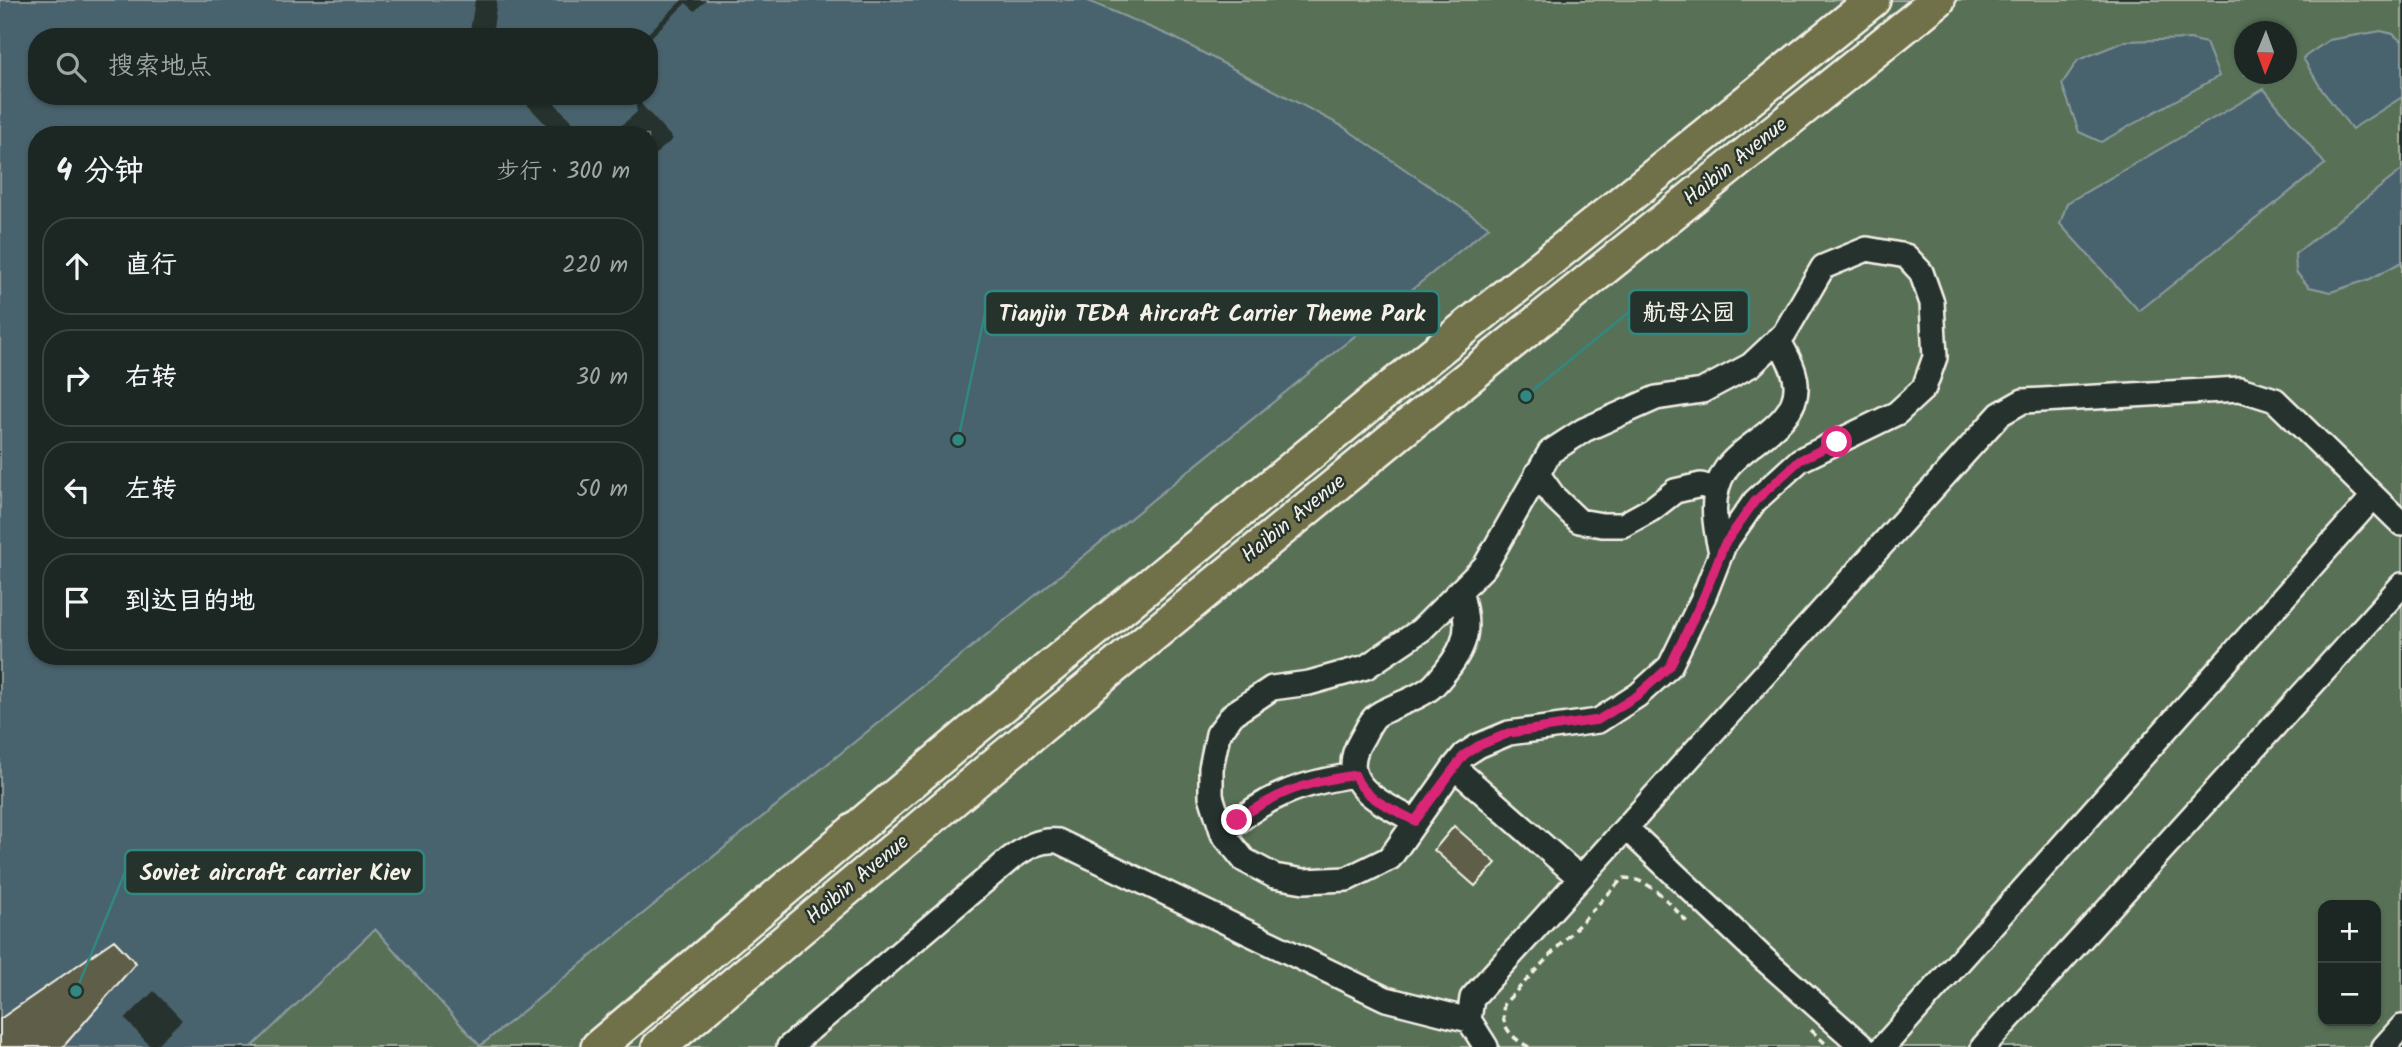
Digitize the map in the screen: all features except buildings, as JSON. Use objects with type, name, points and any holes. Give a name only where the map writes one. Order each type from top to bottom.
[{"type":"highway","name":"Haibin Avenue","points":[[598,1047],[962,740],[1331,437],[1873,0]]},
{"type":"highway","name":"Haibin Avenue","points":[[659,1047],[988,771],[1388,442],[1938,0]]},
{"type":"street","points":[[1867,249],[1906,256],[1921,272],[1933,303],[1936,357],[1924,388],[1896,413],[1800,460],[1755,501],[1724,545],[1704,596],[1670,666],[1638,695],[1598,720],[1509,733],[1478,746],[1464,755],[1454,767],[1390,858],[1347,878],[1304,881],[1274,876],[1244,860],[1223,834],[1211,796],[1212,768],[1218,734],[1233,714],[1272,688],[1309,683],[1366,667],[1421,630],[1485,566],[1537,473],[1550,452],[1584,430],[1656,398],[1702,391],[1751,365],[1778,339],[1823,267],[1867,249]]},
{"type":"street","points":[[1721,552],[1714,527],[1714,503],[1726,469],[1741,453],[1769,433],[1789,409],[1797,388],[1795,373],[1778,339]]},
{"type":"street","points":[[1486,1047],[1469,1020],[1472,998],[2000,414],[2023,401],[2241,389],[2275,400],[2402,524]]},
{"type":"street","points":[[1537,473],[1554,497],[1579,521],[1602,525],[1623,525],[1652,509],[1675,491],[1701,485],[1717,490]]},
{"type":"street","points":[[1883,1047],[2373,498]]},
{"type":"street","points":[[1983,1047],[2402,585]]},
{"type":"street","points":[[1415,821],[1372,797],[1358,784],[1353,769],[1356,748],[1376,715],[1430,689],[1461,650],[1467,615],[1460,590]]},
{"type":"street","points":[[1454,767],[1580,878]]},
{"type":"street","points":[[1223,834],[1237,820],[1282,792],[1311,783],[1355,775]]},
{"type":"street","points":[[1626,828],[1764,960],[1863,1047]]},
{"type":"street","points":[[789,1047],[1010,859],[1033,843],[1046,839],[1058,841],[1386,999],[1469,1020]]},
{"type":"street","points":[[2384,1047],[2402,1027]]},
{"type":"path","points":[[1529,1047],[1507,1031],[1503,1020],[1504,1004],[1623,878],[1649,884],[1690,925]]},
{"type":"path","points":[[1811,1030],[1829,1047]]},
{"type":"green space","points":[[0,0],[2402,0],[2402,1047],[0,1047]]},
{"type":"water","points":[[0,0],[1086,0],[1173,37],[1342,126],[1489,227],[480,1046],[375,929],[252,1047],[0,1047]]},
{"type":"water","points":[[2381,31],[2393,34],[2402,42],[2402,97],[2352,129],[2322,90],[2303,58],[2329,40]]},
{"type":"water","points":[[2190,39],[2206,43],[2219,76],[2101,142],[2079,132],[2062,84],[2078,60],[2126,41]]},
{"type":"water","points":[[2264,89],[2325,164],[2139,311],[2060,224],[2067,203]]},
{"type":"water","points":[[2402,170],[2402,262],[2370,279],[2331,292],[2309,287],[2296,272],[2295,254]]},
{"type":"pier","points":[[475,0],[497,0],[493,28],[470,28]]},
{"type":"pier","points":[[682,0],[706,0],[695,11],[686,3],[658,30],[653,28]]},
{"type":"pier","points":[[528,105],[557,105],[576,126],[547,126]]},
{"type":"pier","points":[[636,105],[642,105],[673,139],[658,152],[658,126],[621,126],[637,112]]},
{"type":"pier","points":[[154,991],[182,1020],[151,1047],[125,1019]]},
{"type":"place","name":"航母公园","points":[[1526,396]]},
{"type":"place","name":"Tianjin TEDA Aircraft Carrier Theme Park","points":[[958,440]]},
{"type":"place","name":"Soviet aircraft carrier Kiev","points":[[76,991]]},
{"type":"route","points":[[1237,820],[1282,792],[1328,779],[1355,775],[1358,784],[1372,797],[1415,821],[1464,755],[1478,746],[1509,733],[1598,720],[1638,695],[1670,666],[1704,596],[1724,545],[1755,501],[1800,460],[1837,442]]}]
